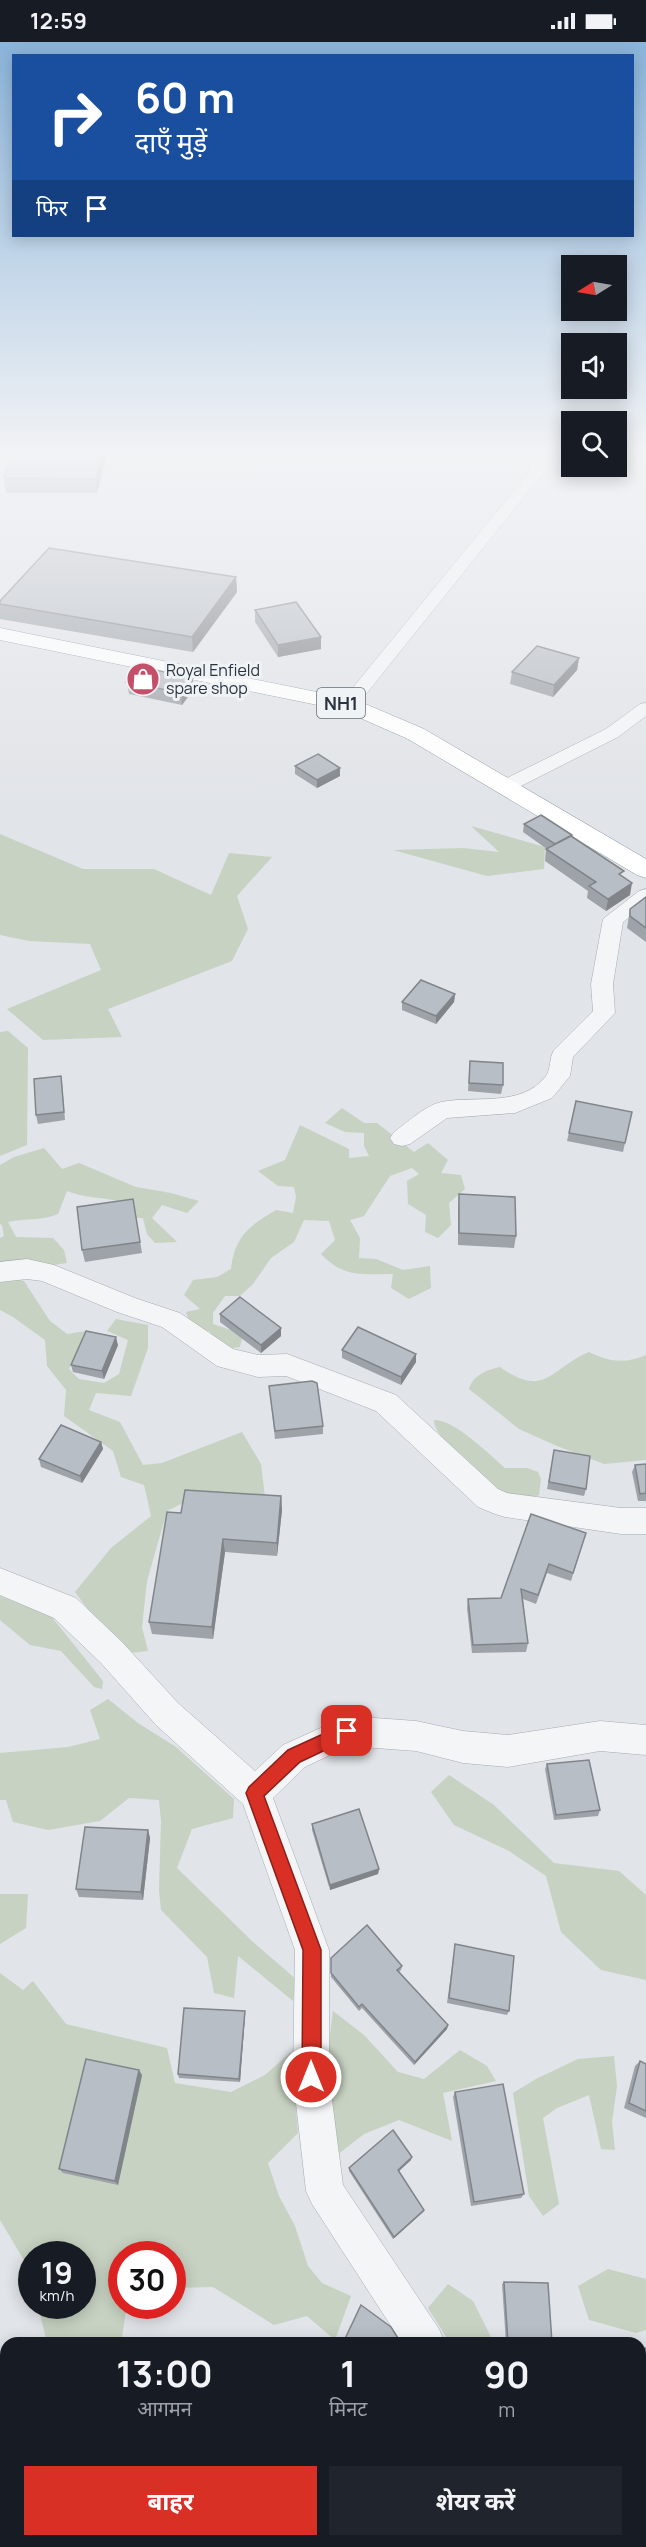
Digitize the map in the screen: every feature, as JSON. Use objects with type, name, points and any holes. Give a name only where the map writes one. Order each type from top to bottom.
[{"type":"highway","name":"NH1","points":[[0,634],[348,705],[416,734],[646,870]]},
{"type":"street","points":[[348,705],[457,570]]},
{"type":"street","points":[[506,786],[612,733],[646,708]]},
{"type":"street","points":[[402,1138],[442,1110],[515,1105],[544,1092],[560,1076],[562,1055],[604,1013],[602,984],[613,919],[646,895]]},
{"type":"street","points":[[0,1272],[27,1269],[45,1272],[171,1320],[226,1358],[258,1366],[287,1365],[386,1403],[488,1498],[505,1505],[611,1520],[646,1521]]},
{"type":"street","points":[[0,1581],[65,1608],[112,1653],[167,1714],[255,1793],[312,1950],[311,2077],[325,2192],[421,2337]]},
{"type":"street","points":[[255,1793],[294,1756],[347,1731],[416,1736],[463,1747],[508,1751],[600,1736],[646,1740]]},
{"type":"green space","points":[[471,826],[545,847],[544,869],[487,876],[393,850],[463,848],[499,852]]},
{"type":"green space","points":[[0,834],[83,869],[154,869],[211,895],[229,853],[272,857],[237,896],[248,929],[232,961],[108,1009],[122,1037],[43,1040],[7,1009],[101,970],[90,944],[29,941],[0,935]]},
{"type":"green space","points":[[8,1031],[28,1048],[27,1145],[0,1156],[0,1032]]},
{"type":"green space","points":[[342,1108],[364,1123],[377,1123],[414,1152],[428,1143],[448,1160],[441,1173],[461,1175],[465,1189],[449,1203],[451,1225],[438,1238],[425,1232],[426,1215],[408,1204],[407,1181],[419,1174],[412,1168],[390,1176],[364,1216],[350,1220],[360,1238],[359,1258],[376,1259],[403,1270],[430,1266],[431,1288],[409,1299],[391,1288],[393,1274],[354,1273],[338,1267],[321,1254],[335,1240],[329,1221],[304,1220],[294,1242],[271,1258],[253,1284],[240,1296],[225,1296],[213,1313],[213,1324],[243,1334],[240,1347],[225,1349],[206,1337],[211,1332],[191,1326],[186,1312],[200,1309],[184,1295],[193,1280],[217,1277],[231,1269],[240,1240],[258,1221],[276,1210],[293,1213],[296,1197],[294,1187],[278,1186],[258,1171],[285,1160],[300,1125],[349,1149],[349,1158],[369,1156],[364,1146],[364,1133],[345,1132],[325,1123]]},
{"type":"green space","points":[[44,1148],[62,1169],[79,1163],[136,1187],[199,1201],[187,1213],[162,1205],[152,1218],[177,1242],[155,1243],[147,1234],[143,1218],[123,1218],[108,1209],[118,1201],[67,1191],[58,1214],[46,1218],[8,1222],[16,1237],[53,1238],[64,1250],[67,1263],[47,1266],[0,1262],[0,1238],[4,1236],[0,1224],[0,1165],[14,1157]]},
{"type":"green space","points":[[0,1276],[24,1281],[50,1321],[67,1334],[86,1331],[69,1369],[79,1379],[104,1383],[119,1374],[128,1340],[107,1331],[116,1319],[148,1325],[148,1348],[131,1396],[96,1393],[89,1410],[120,1422],[143,1465],[162,1463],[242,1432],[261,1464],[265,1497],[205,1492],[167,1511],[147,1581],[142,1627],[148,1651],[130,1653],[102,1628],[75,1592],[111,1548],[151,1516],[144,1485],[121,1477],[113,1451],[64,1416],[66,1390],[47,1366],[45,1340],[0,1310]]},
{"type":"green space","points":[[589,1352],[618,1361],[646,1355],[646,1460],[604,1464],[557,1446],[519,1429],[469,1389],[477,1377],[500,1367],[528,1381],[538,1381],[547,1378]]},
{"type":"green space","points":[[434,1420],[442,1421],[461,1431],[505,1468],[527,1468],[538,1472],[541,1479],[539,1495],[525,1497],[509,1494],[480,1480],[467,1469],[445,1443],[435,1427]]},
{"type":"green space","points":[[0,1596],[51,1616],[103,1681],[102,1689],[94,1687],[61,1651],[30,1645],[0,1620]]},
{"type":"green space","points":[[108,1699],[138,1723],[176,1747],[234,1799],[233,1818],[192,1829],[177,1868],[253,1942],[297,1980],[293,2001],[238,1956],[234,1998],[214,1993],[207,1957],[161,1910],[159,1800],[129,1798],[100,1821],[48,1830],[13,1822],[6,1800],[0,1800],[0,1753],[68,1747],[100,1739],[90,1710]]},
{"type":"green space","points":[[449,1775],[494,1805],[554,1863],[619,1871],[646,1895],[646,1980],[601,1970],[561,1932],[546,1876],[509,1851],[454,1825],[431,1792]]},
{"type":"green space","points":[[0,1894],[28,1894],[26,1928],[0,1944]]},
{"type":"green space","points":[[0,1973],[23,1990],[33,1981],[66,2024],[167,2048],[175,2083],[231,2092],[265,2075],[291,2052],[298,2133],[268,2163],[279,2196],[295,2226],[308,2266],[322,2283],[351,2296],[336,2337],[332,2337],[307,2316],[274,2325],[213,2287],[186,2288],[186,2241],[108,2241],[108,2319],[125,2319],[122,2337],[46,2337],[41,2319],[96,2319],[96,2241],[18,2241],[18,2250],[0,2220]]},
{"type":"green space","points":[[333,2011],[364,2035],[398,2072],[424,2079],[460,2050],[487,2066],[496,2081],[443,2093],[452,2141],[399,2120],[364,2134],[337,2155],[329,2109],[328,2051]]},
{"type":"green space","points":[[614,2056],[617,2086],[612,2122],[615,2150],[601,2149],[589,2095],[557,2108],[543,2118],[559,2204],[543,2216],[529,2196],[513,2093],[578,2059]]},
{"type":"green space","points":[[608,2269],[646,2279],[646,2330],[636,2333],[589,2320],[578,2286]]},
{"type":"green space","points":[[448,2284],[473,2301],[491,2337],[446,2337],[428,2308]]},
{"type":"building","points":[[29,570],[190,570],[236,577],[192,637],[0,604],[0,601]]},
{"type":"building","points":[[296,602],[321,637],[278,645],[255,610]]},
{"type":"building","points":[[537,646],[579,658],[554,685],[512,672]]},
{"type":"building","points":[[151,669],[193,678],[181,693],[127,682]]},
{"type":"building","points":[[318,754],[340,768],[317,780],[295,766]]},
{"type":"building","points":[[541,815],[572,835],[555,844],[524,824]]},
{"type":"building","points":[[571,836],[624,871],[619,874],[632,883],[608,899],[589,886],[596,882],[546,849]]},
{"type":"building","points":[[646,897],[646,928],[630,916],[630,909]]},
{"type":"building","points":[[421,980],[455,994],[436,1016],[402,1002]]},
{"type":"building","points":[[470,1061],[503,1063],[503,1085],[469,1083]]},
{"type":"building","points":[[61,1076],[64,1112],[36,1115],[34,1079]]},
{"type":"building","points":[[576,1101],[632,1112],[625,1143],[569,1133]]},
{"type":"building","points":[[459,1194],[515,1197],[516,1236],[459,1233]]},
{"type":"building","points":[[133,1199],[140,1242],[82,1250],[77,1207]]},
{"type":"building","points":[[240,1297],[281,1328],[261,1345],[220,1314]]},
{"type":"building","points":[[358,1327],[416,1354],[401,1377],[342,1350]]},
{"type":"building","points":[[86,1331],[116,1337],[102,1371],[71,1365]]},
{"type":"building","points":[[312,1381],[317,1383],[323,1426],[275,1431],[269,1386]]},
{"type":"building","points":[[61,1425],[101,1442],[80,1476],[39,1459]]},
{"type":"building","points":[[554,1450],[590,1456],[586,1489],[549,1482]]},
{"type":"building","points":[[646,1464],[646,1493],[640,1494],[635,1465]]},
{"type":"building","points":[[185,1490],[281,1496],[277,1543],[223,1539],[212,1627],[149,1622],[167,1512],[181,1513]]},
{"type":"building","points":[[531,1514],[586,1533],[573,1573],[549,1564],[538,1595],[521,1589],[528,1643],[473,1645],[468,1599],[501,1598]]},
{"type":"building","points":[[589,1760],[600,1810],[556,1815],[547,1764]]},
{"type":"building","points":[[359,1809],[379,1869],[330,1885],[312,1824]]},
{"type":"building","points":[[85,1827],[148,1830],[141,1892],[76,1889]]},
{"type":"building","points":[[367,1925],[402,1966],[397,1970],[448,2025],[415,2062],[362,2004],[359,2007],[331,1973],[331,1958]]},
{"type":"building","points":[[455,1944],[514,1956],[509,2011],[449,1998]]},
{"type":"building","points":[[184,2008],[245,2011],[239,2079],[178,2074]]},
{"type":"building","points":[[86,2059],[139,2070],[115,2181],[59,2169]]},
{"type":"building","points":[[640,2061],[646,2064],[646,2111],[629,2103]]},
{"type":"building","points":[[503,2084],[524,2194],[474,2202],[455,2092]]},
{"type":"building","points":[[393,2130],[412,2157],[398,2170],[424,2210],[394,2237],[349,2168]]},
{"type":"building","points":[[504,2282],[548,2283],[552,2337],[508,2337]]},
{"type":"building","points":[[361,2305],[391,2327],[397,2337],[346,2337]]},
{"type":"place","name":"Royal Enfield spare shop","points":[[143,679]]},
{"type":"route","points":[[311,2077],[312,1950],[255,1793],[294,1756],[347,1731]]}]
